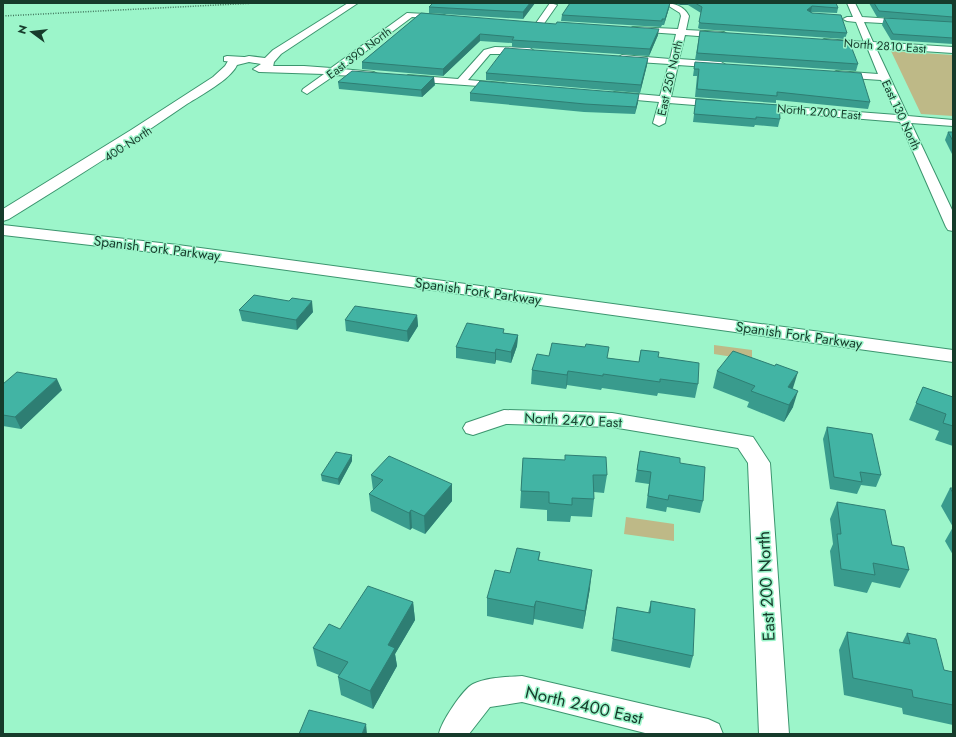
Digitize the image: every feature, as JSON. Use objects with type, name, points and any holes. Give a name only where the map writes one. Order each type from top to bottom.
[{"type":"main road","points":[[257,64],[354,3]]},
{"type":"main road","name":"400 North","points":[[3,222],[130,144],[223,81],[257,64],[268,53],[302,35]]},
{"type":"main road","name":"400 North","points":[[3,216],[217,79],[225,64],[239,71],[257,64]]},
{"type":"main road","name":"Spanish Fork Parkway","points":[[3,230],[178,250],[953,356]]},
{"type":"street","name":"East 250 North","points":[[660,123],[680,32],[685,16],[683,12],[668,3]]},
{"type":"street","name":"East 130 North","points":[[851,3],[902,119],[953,227]]},
{"type":"street","points":[[540,23],[553,5]]},
{"type":"street","name":"East 390 North","points":[[307,91],[410,15],[456,18]]},
{"type":"street","points":[[836,18],[953,25]]},
{"type":"street","points":[[625,29],[735,36]]},
{"type":"street","name":"North 2810 East","points":[[814,41],[953,50]]},
{"type":"street","points":[[461,82],[488,52],[495,50],[540,52]]},
{"type":"street","points":[[611,57],[728,66]]},
{"type":"street","points":[[257,64],[386,76]]},
{"type":"street","points":[[829,73],[883,77]]},
{"type":"street","points":[[401,77],[516,87]]},
{"type":"street","points":[[602,94],[728,105]]},
{"type":"street","name":"North 2700 East","points":[[744,106],[953,123]]},
{"type":"street","name":"North 2470 East","points":[[473,428],[504,417],[612,420],[745,442]]},
{"type":"street","name":"East 200 North","points":[[745,442],[759,463],[774,734]]},
{"type":"street","name":"North 2400 East","points":[[454,734],[456,728],[482,694],[522,689],[708,734]]},
{"type":"shaded area","points":[[891,51],[953,55],[953,116],[921,114]]},
{"type":"shaded area","points":[[714,345],[752,350],[752,360],[714,354]]},
{"type":"shaded area","points":[[626,517],[674,524],[674,541],[624,534]]},
{"type":"building","points":[[433,3],[530,3],[523,12],[429,7]]},
{"type":"building","points":[[570,3],[670,3],[665,19],[662,19],[662,21],[562,15]]},
{"type":"building","points":[[695,3],[836,3],[838,8],[812,6],[807,10],[812,13],[841,15],[847,33],[701,23],[699,22],[702,7]]},
{"type":"building","points":[[874,3],[950,3],[953,4],[953,17],[879,11]]},
{"type":"building","points":[[421,13],[556,24],[557,22],[659,29],[650,49],[512,40],[514,37],[480,34],[443,69],[362,62]]},
{"type":"building","points":[[884,18],[953,22],[953,38],[893,34]]},
{"type":"building","points":[[700,31],[849,41],[858,64],[697,53]]},
{"type":"building","points":[[505,48],[648,58],[641,85],[486,73]]},
{"type":"building","points":[[695,62],[861,73],[870,102],[777,92],[777,96],[697,89],[699,69],[694,69]]},
{"type":"building","points":[[352,71],[434,77],[421,90],[338,82]]},
{"type":"building","points":[[480,81],[639,94],[636,107],[585,104],[470,93]]},
{"type":"building","points":[[696,99],[779,105],[780,119],[756,117],[756,119],[694,114]]},
{"type":"building","points":[[948,132],[953,132],[953,141]]},
{"type":"building","points":[[254,295],[289,301],[292,298],[312,301],[296,320],[239,310]]},
{"type":"building","points":[[355,306],[417,315],[407,331],[345,320]]},
{"type":"building","points":[[467,323],[504,329],[503,333],[518,335],[511,352],[496,349],[495,353],[456,347]]},
{"type":"building","points":[[552,343],[585,347],[586,344],[609,347],[607,358],[639,362],[641,350],[659,352],[658,357],[699,363],[698,384],[660,379],[660,382],[568,371],[567,375],[532,370],[537,354],[549,356]]},
{"type":"building","points":[[733,351],[775,366],[776,364],[798,372],[788,387],[798,391],[789,405],[751,391],[755,386],[717,371]]},
{"type":"building","points":[[17,372],[57,379],[15,417],[3,415],[3,384]]},
{"type":"building","points":[[923,387],[953,397],[953,426],[943,423],[946,414],[916,403]]},
{"type":"building","points":[[827,427],[872,434],[881,475],[860,472],[862,482],[834,477]]},
{"type":"building","points":[[640,451],[680,458],[680,463],[705,467],[703,501],[669,495],[668,500],[648,496],[651,472],[637,470]]},
{"type":"building","points":[[336,452],[352,455],[338,479],[321,475]]},
{"type":"building","points":[[565,455],[606,457],[607,475],[593,475],[594,499],[572,498],[572,505],[549,503],[549,492],[521,491],[523,458],[565,460]]},
{"type":"building","points":[[389,456],[452,484],[424,516],[411,510],[409,513],[369,494],[383,480],[371,475]]},
{"type":"building","points":[[837,502],[885,510],[892,545],[904,547],[909,570],[873,563],[875,575],[841,569],[837,534],[841,534]]},
{"type":"building","points":[[517,548],[540,552],[538,560],[592,570],[585,611],[536,601],[534,607],[487,598],[495,570],[510,573]]},
{"type":"building","points":[[368,586],[413,602],[388,645],[395,648],[370,691],[338,677],[348,662],[313,648],[329,624],[340,629]]},
{"type":"building","points":[[651,601],[695,609],[693,656],[613,639],[617,607],[650,613]]},
{"type":"building","points":[[847,632],[910,644],[907,633],[936,639],[944,670],[953,672],[953,705],[913,697],[912,690],[853,678]]},
{"type":"building","points":[[309,710],[366,724],[362,734],[299,734]]},
{"type":"railway","points":[[3,16],[256,3]]}]
